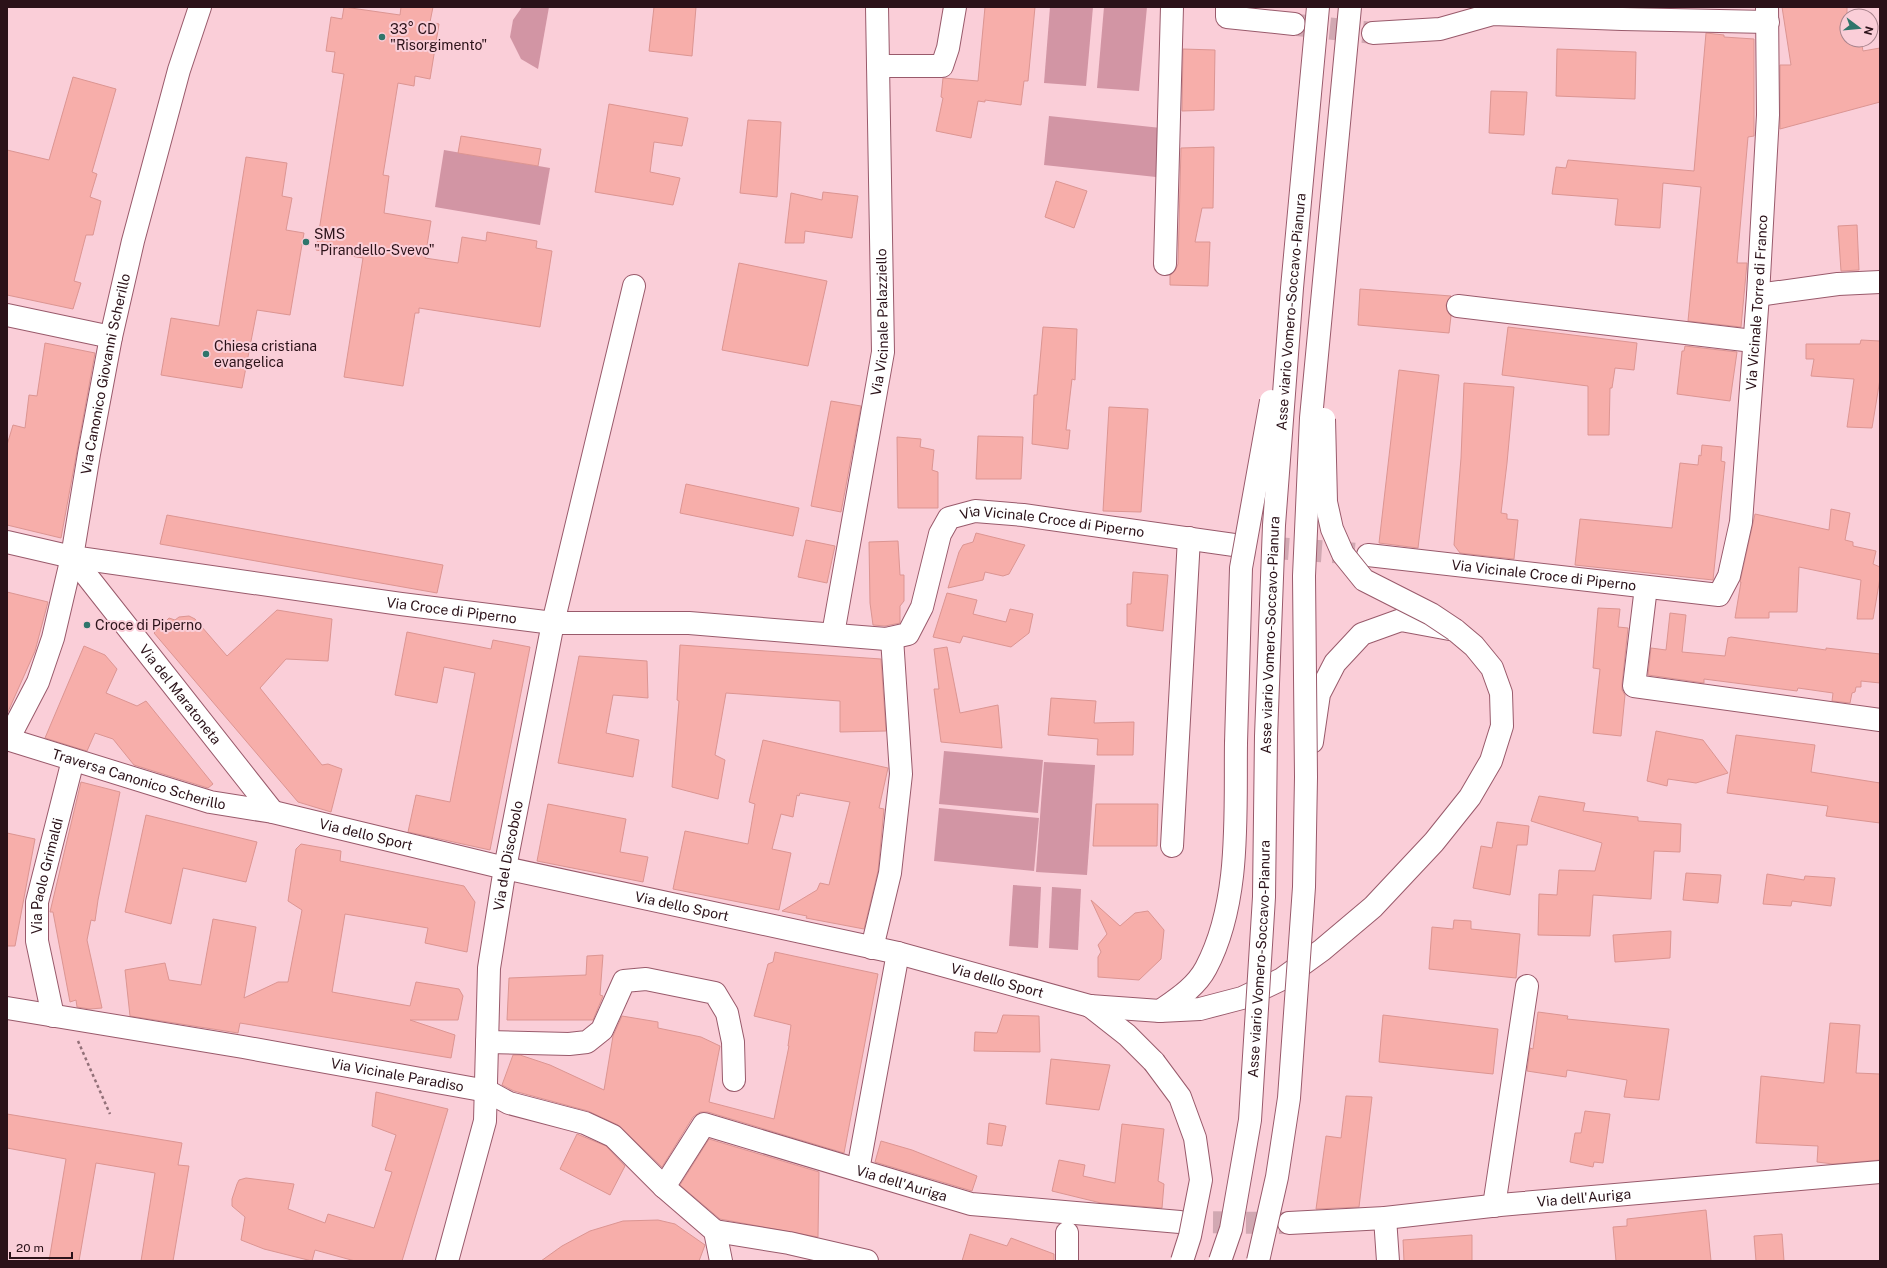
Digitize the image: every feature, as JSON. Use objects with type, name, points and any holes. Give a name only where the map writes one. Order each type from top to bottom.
[{"type":"main road","name":"Via Canonico Giovanni Scherillo","points":[[7,738],[14,728],[38,682],[53,638],[72,557],[89,454],[111,337],[133,241],[179,70],[200,7]]},
{"type":"main road","name":"Via Vicinale Palazziello","points":[[833,634],[883,352],[877,7]]},
{"type":"main road","points":[[878,66],[942,66],[948,48],[954,7]]},
{"type":"main road","points":[[1165,264],[1172,7]]},
{"type":"main road","points":[[1227,7],[1227,17],[1294,24]]},
{"type":"main road","name":"Asse viario Vomero-Soccavo-Pianura","points":[[1220,1261],[1231,1228],[1251,1113],[1264,897],[1266,736],[1274,525],[1292,288],[1318,7]]},
{"type":"main road","name":"Asse viario Vomero-Soccavo-Pianura","points":[[1258,1261],[1277,1177],[1289,1098],[1304,887],[1306,777],[1304,576],[1311,418],[1350,7]]},
{"type":"main road","points":[[1373,32],[1440,29],[1493,14],[1622,19],[1767,14]]},
{"type":"main road","name":"Via Vicinale Torre di Franco","points":[[1719,595],[1729,576],[1741,522],[1753,341],[1758,295],[1768,115],[1767,14]]},
{"type":"main road","points":[[1758,295],[1838,284],[1880,282]]},
{"type":"main road","name":"Via del Discobolo","points":[[447,1261],[485,1121],[487,1091],[489,968],[505,868],[552,623],[634,286]]},
{"type":"main road","points":[[1160,1012],[1192,987],[1206,969],[1223,926],[1233,869],[1241,568],[1292,288]]},
{"type":"main road","points":[[1458,306],[1753,341]]},
{"type":"main road","points":[[7,315],[111,337]]},
{"type":"main road","points":[[1090,1006],[1160,1012],[1200,1009],[1242,998],[1282,980],[1322,950],[1373,907],[1434,842],[1470,797],[1491,762],[1502,726],[1501,693],[1492,668],[1474,646],[1455,630],[1431,614],[1364,580],[1343,554],[1332,529],[1326,502],[1321,318]]},
{"type":"main road","name":"Via Vicinale Croce di Piperno","points":[[833,634],[886,640],[908,634],[922,607],[940,534],[949,518],[975,511],[1023,515],[1234,545]]},
{"type":"main road","points":[[1172,846],[1189,538]]},
{"type":"main road","name":"Via Croce di Piperno","points":[[7,542],[72,557],[401,604],[552,623],[689,623],[833,634]]},
{"type":"main road","name":"Via Vicinale Croce di Piperno","points":[[1368,555],[1719,595]]},
{"type":"main road","name":"Via del Maratoneta","points":[[72,557],[274,812]]},
{"type":"main road","points":[[1646,587],[1634,686],[1880,720]]},
{"type":"main road","points":[[1306,777],[1319,694],[1335,663],[1362,634],[1401,620],[1455,630]]},
{"type":"main road","points":[[872,948],[890,873],[901,774],[892,638]]},
{"type":"main road","name":"Traversa Canonico Scherillo","points":[[7,738],[210,802],[274,812]]},
{"type":"main road","name":"Via Paolo Grimaldi","points":[[61,1018],[37,941],[37,902],[73,760]]},
{"type":"main road","name":"Via dello Sport","points":[[274,812],[505,868],[898,953],[1090,1006]]},
{"type":"main road","points":[[858,1170],[898,953]]},
{"type":"main road","points":[[487,1042],[569,1044],[587,1042],[602,1030],[624,981],[646,979],[716,993],[727,1013],[733,1042],[734,1080]]},
{"type":"main road","points":[[1494,1206],[1527,986]]},
{"type":"main road","points":[[1090,1006],[1127,1034],[1154,1062],[1180,1097],[1195,1138],[1201,1180],[1190,1236],[1182,1261]]},
{"type":"main road","name":"Via Vicinale Paradiso","points":[[7,1008],[243,1047],[487,1091],[509,1103],[585,1123],[613,1136],[664,1187],[715,1231]]},
{"type":"main road","name":"Via dell'Auriga","points":[[664,1187],[704,1124],[971,1204],[1180,1222]]},
{"type":"main road","name":"Via dell'Auriga","points":[[1289,1223],[1385,1218],[1494,1206],[1880,1172]]},
{"type":"main road","points":[[1385,1218],[1388,1261]]},
{"type":"main road","points":[[720,1261],[715,1231],[789,1243],[867,1261]]},
{"type":"main road","points":[[1067,1232],[1067,1261]]},
{"type":"path","points":[[61,1018],[110,1114]]},
{"type":"shaded area","points":[[522,7],[549,7],[538,69],[521,59],[510,37],[513,20]]},
{"type":"shaded area","points":[[1050,7],[1093,7],[1086,86],[1044,83]]},
{"type":"shaded area","points":[[1104,7],[1147,7],[1139,91],[1097,88]]},
{"type":"shaded area","points":[[1049,116],[1161,128],[1156,177],[1044,165]]},
{"type":"shaded area","points":[[444,150],[550,168],[540,225],[435,207]]},
{"type":"shaded area","points":[[944,751],[1043,760],[1038,813],[939,804]]},
{"type":"shaded area","points":[[1044,762],[1095,765],[1087,875],[1036,872]]},
{"type":"shaded area","points":[[939,808],[1039,818],[1034,871],[934,861]]},
{"type":"shaded area","points":[[1013,885],[1041,887],[1038,948],[1009,946]]},
{"type":"shaded area","points":[[1052,887],[1081,889],[1078,950],[1049,948]]},
{"type":"building","name":"SMS \"Pirandello-Svevo\"","points":[[344,7],[400,15],[401,7],[433,7],[430,22],[439,24],[430,79],[415,76],[414,86],[398,83],[383,175],[389,176],[384,213],[431,221],[425,258],[458,263],[462,237],[486,241],[487,232],[537,241],[536,248],[552,251],[540,327],[419,308],[419,313],[415,313],[403,386],[344,377],[363,258],[316,250],[344,74],[332,72],[335,52],[326,51],[331,17],[342,19]]},
{"type":"building","points":[[654,7],[696,7],[692,56],[649,51]]},
{"type":"building","points":[[985,7],[1035,7],[1028,81],[1024,81],[1021,105],[985,100],[985,102],[978,101],[971,138],[936,131],[943,98],[941,97],[943,78],[978,81]]},
{"type":"building","points":[[1782,7],[1847,7],[1839,8],[1839,48],[1862,48],[1863,51],[1880,48],[1880,102],[1780,129],[1780,65],[1791,65]]},
{"type":"building","points":[[1706,33],[1724,35],[1724,37],[1754,39],[1754,136],[1748,137],[1737,263],[1747,263],[1741,327],[1688,321],[1701,187],[1663,183],[1660,228],[1615,225],[1618,199],[1552,194],[1556,167],[1566,168],[1568,160],[1694,171]]},
{"type":"building","points":[[1183,49],[1215,50],[1214,110],[1182,111]]},
{"type":"building","points":[[1557,49],[1636,52],[1635,99],[1556,96]]},
{"type":"building","points":[[73,77],[116,89],[92,172],[97,174],[90,197],[101,201],[93,235],[86,235],[74,281],[81,283],[73,309],[7,295],[7,150],[49,160]]},
{"type":"building","points":[[1491,91],[1527,92],[1524,135],[1489,133]]},
{"type":"building","points":[[609,104],[688,118],[682,146],[654,142],[650,172],[680,178],[673,205],[595,192]]},
{"type":"building","points":[[748,120],[781,122],[777,197],[740,193]]},
{"type":"building","points":[[461,136],[541,149],[538,166],[458,153]]},
{"type":"building","points":[[1214,147],[1213,208],[1202,208],[1195,242],[1210,242],[1208,286],[1170,285],[1170,275],[1175,271],[1178,264],[1181,148]]},
{"type":"building","points":[[246,157],[287,163],[282,196],[292,198],[286,230],[304,233],[290,315],[257,310],[242,388],[161,375],[171,318],[219,326]]},
{"type":"building","points":[[1056,181],[1087,191],[1074,228],[1045,217]]},
{"type":"building","points":[[823,192],[858,196],[852,238],[805,231],[804,243],[785,243],[791,193],[822,200]]},
{"type":"building","points":[[1857,225],[1859,270],[1841,271],[1838,226]]},
{"type":"building","points":[[739,263],[827,281],[808,366],[722,350]]},
{"type":"building","points":[[1360,289],[1451,296],[1446,305],[1447,311],[1451,316],[1449,333],[1358,325]]},
{"type":"building","points":[[1043,327],[1077,329],[1075,380],[1072,379],[1066,430],[1070,430],[1068,449],[1032,444],[1034,395],[1037,395]]},
{"type":"building","points":[[1508,327],[1637,343],[1634,370],[1615,368],[1612,388],[1610,388],[1609,435],[1588,435],[1588,386],[1502,375]]},
{"type":"building","points":[[1861,340],[1880,341],[1880,379],[1872,428],[1847,427],[1854,379],[1811,376],[1814,359],[1806,359],[1806,344],[1860,344]]},
{"type":"building","points":[[45,343],[95,353],[61,538],[7,525],[7,445],[13,425],[25,428],[29,395],[37,396]]},
{"type":"building","points":[[1685,346],[1737,352],[1730,401],[1677,394],[1682,351],[1684,351]]},
{"type":"building","points":[[1399,370],[1439,375],[1418,548],[1379,543]]},
{"type":"building","points":[[1464,383],[1514,387],[1501,513],[1507,514],[1507,519],[1518,520],[1514,559],[1460,553],[1454,545],[1461,458]]},
{"type":"building","points":[[831,401],[861,406],[841,512],[811,506]]},
{"type":"building","points":[[1109,407],[1148,409],[1141,512],[1103,511]]},
{"type":"building","points":[[978,436],[1023,437],[1021,479],[976,479]]},
{"type":"building","points":[[897,437],[921,439],[920,447],[934,450],[932,470],[938,472],[938,508],[898,508]]},
{"type":"building","points":[[1702,445],[1722,447],[1721,461],[1725,462],[1713,580],[1575,565],[1580,519],[1672,528],[1680,463],[1698,465]]},
{"type":"building","points":[[686,484],[799,508],[793,536],[680,513]]},
{"type":"building","points":[[1831,509],[1850,513],[1845,540],[1853,542],[1853,546],[1876,551],[1873,564],[1880,567],[1880,578],[1873,619],[1857,619],[1861,580],[1799,567],[1797,612],[1769,612],[1769,618],[1735,618],[1740,582],[1755,514],[1829,530]]},
{"type":"building","points":[[167,515],[443,565],[437,593],[160,544]]},
{"type":"building","points":[[976,533],[1025,545],[1009,574],[1003,576],[985,572],[983,580],[948,588],[959,552],[963,545],[973,542]]},
{"type":"building","points":[[806,540],[835,546],[827,583],[798,577]]},
{"type":"building","points":[[898,541],[900,575],[904,575],[904,601],[900,606],[900,623],[885,626],[873,625],[870,603],[869,542]]},
{"type":"building","points":[[1133,572],[1168,575],[1163,631],[1127,626],[1127,604],[1131,604]]},
{"type":"building","points":[[7,592],[48,602],[35,651],[7,714]]},
{"type":"building","points":[[947,593],[977,600],[973,614],[1006,622],[1010,609],[1033,614],[1029,633],[1011,647],[963,636],[960,643],[933,637]]},
{"type":"building","points":[[1598,608],[1620,609],[1618,627],[1628,628],[1622,684],[1622,690],[1625,695],[1621,736],[1593,733],[1600,669],[1593,668]]},
{"type":"building","points":[[277,610],[332,619],[328,661],[286,659],[260,688],[322,765],[328,764],[342,769],[331,812],[298,802],[154,633],[169,618],[175,620],[179,617],[189,616],[195,619],[227,656]]},
{"type":"building","points":[[1670,613],[1686,615],[1682,652],[1725,656],[1728,638],[1731,637],[1826,650],[1826,648],[1880,654],[1880,683],[1861,681],[1861,687],[1856,687],[1855,692],[1852,693],[1850,703],[1832,701],[1833,693],[1798,688],[1797,691],[1704,679],[1704,683],[1648,675],[1651,648],[1666,650]]},
{"type":"building","points":[[407,632],[491,649],[493,640],[530,647],[490,850],[408,832],[416,795],[450,802],[475,673],[444,667],[437,703],[395,695]]},
{"type":"building","points":[[680,645],[881,659],[886,731],[840,732],[840,701],[726,693],[715,755],[725,760],[718,799],[672,787],[679,701],[677,700]]},
{"type":"building","points":[[84,646],[105,655],[117,669],[106,693],[137,706],[146,701],[213,784],[208,788],[134,765],[113,739],[95,733],[87,751],[45,738]]},
{"type":"building","points":[[947,647],[960,713],[998,705],[1002,748],[941,742],[934,689],[939,689],[934,649]]},
{"type":"building","points":[[579,656],[647,661],[648,698],[613,695],[606,733],[639,740],[633,777],[558,763]]},
{"type":"building","points":[[1051,698],[1096,701],[1094,723],[1134,722],[1133,755],[1097,755],[1098,739],[1048,735]]},
{"type":"building","points":[[1656,731],[1703,740],[1728,773],[1696,783],[1668,779],[1667,786],[1647,781]]},
{"type":"building","points":[[1736,735],[1815,745],[1811,772],[1880,783],[1880,823],[1826,816],[1828,806],[1727,793]]},
{"type":"building","points":[[763,740],[888,768],[879,808],[884,809],[878,871],[864,929],[806,918],[807,916],[782,911],[817,890],[820,883],[829,885],[850,802],[800,793],[799,796],[797,795],[793,817],[781,814],[772,849],[791,853],[779,910],[673,889],[685,831],[748,844],[755,804],[749,802]]},
{"type":"building","points":[[81,782],[120,792],[95,921],[91,920],[87,940],[102,1008],[90,1009],[77,1007],[76,1000],[70,1002],[53,912],[50,912]]},
{"type":"building","points":[[1539,796],[1585,803],[1583,811],[1638,817],[1638,821],[1681,824],[1680,852],[1654,851],[1651,899],[1593,895],[1590,936],[1538,935],[1539,894],[1557,895],[1559,870],[1595,871],[1602,843],[1531,821]]},
{"type":"building","points":[[548,804],[626,819],[620,852],[648,857],[643,882],[537,861]]},
{"type":"building","points":[[1096,804],[1158,804],[1157,846],[1093,846]]},
{"type":"building","points":[[146,815],[257,842],[246,882],[183,868],[171,924],[125,912]]},
{"type":"building","points":[[1497,822],[1529,826],[1527,845],[1517,845],[1510,895],[1473,888],[1481,846],[1492,848]]},
{"type":"building","points":[[7,833],[35,839],[15,946],[7,946]]},
{"type":"building","points":[[301,844],[341,851],[340,861],[464,886],[475,902],[467,952],[425,943],[428,928],[345,914],[332,992],[410,1006],[416,982],[459,989],[463,996],[458,1020],[410,1020],[455,1035],[451,1058],[240,1023],[238,1033],[130,1016],[125,970],[165,963],[169,980],[201,985],[213,919],[256,927],[244,998],[278,982],[288,982],[302,910],[288,901],[296,849]]},
{"type":"building","points":[[1686,873],[1721,875],[1718,903],[1683,900]]},
{"type":"building","points":[[1767,874],[1804,880],[1805,876],[1835,878],[1831,906],[1792,901],[1791,906],[1763,904]]},
{"type":"building","points":[[1091,900],[1120,926],[1135,913],[1148,911],[1164,930],[1161,959],[1139,980],[1098,977],[1098,957],[1101,952],[1098,945],[1107,934]]},
{"type":"building","points":[[1454,920],[1471,921],[1471,929],[1520,934],[1516,978],[1429,969],[1432,927],[1453,929]]},
{"type":"building","points":[[1671,931],[1670,958],[1615,962],[1613,935]]},
{"type":"building","points":[[775,952],[878,974],[844,1153],[708,1112],[700,1112],[693,1117],[662,1167],[618,1125],[588,1111],[514,1091],[502,1085],[513,1055],[520,1055],[550,1065],[604,1090],[613,1036],[622,1016],[658,1022],[658,1028],[701,1037],[720,1046],[709,1102],[774,1119],[789,1046],[791,1025],[754,1016],[768,964],[773,962]]},
{"type":"building","points":[[603,955],[600,995],[603,996],[593,1020],[507,1020],[509,978],[586,975],[587,956]]},
{"type":"building","points":[[1538,1012],[1568,1016],[1567,1019],[1669,1029],[1659,1100],[1624,1097],[1627,1080],[1567,1070],[1566,1077],[1527,1071],[1530,1048],[1533,1049]]},
{"type":"building","points":[[1003,1015],[1039,1016],[1040,1052],[974,1051],[975,1032],[997,1033]]},
{"type":"building","points":[[1383,1015],[1498,1029],[1493,1074],[1379,1062]]},
{"type":"building","points":[[1830,1023],[1860,1025],[1856,1073],[1880,1074],[1880,1160],[1833,1164],[1817,1162],[1818,1146],[1756,1143],[1761,1076],[1824,1083]]},
{"type":"building","points":[[1051,1059],[1110,1065],[1099,1110],[1046,1104]]},
{"type":"building","points":[[376,1092],[448,1109],[402,1261],[355,1261],[315,1250],[312,1261],[264,1249],[241,1240],[245,1217],[232,1206],[232,1199],[239,1180],[246,1178],[294,1184],[288,1209],[325,1223],[328,1214],[374,1228],[392,1172],[385,1170],[396,1135],[372,1126]]},
{"type":"building","points":[[1346,1096],[1372,1097],[1359,1207],[1316,1209],[1326,1136],[1341,1138]]},
{"type":"building","points":[[1585,1111],[1610,1114],[1603,1163],[1594,1162],[1593,1167],[1570,1162],[1575,1133],[1581,1133]]},
{"type":"building","points":[[7,1114],[182,1143],[178,1165],[189,1166],[173,1261],[141,1261],[155,1173],[96,1163],[79,1261],[49,1261],[66,1159],[7,1148]]},
{"type":"building","points":[[989,1123],[1006,1126],[1002,1146],[987,1144]]},
{"type":"building","points":[[1122,1124],[1164,1129],[1158,1181],[1164,1184],[1162,1208],[1101,1203],[1052,1191],[1059,1160],[1085,1165],[1083,1176],[1115,1183]]},
{"type":"building","points":[[577,1134],[606,1146],[625,1166],[610,1195],[560,1169]]},
{"type":"building","points":[[709,1139],[819,1172],[818,1237],[720,1219],[680,1185]]},
{"type":"building","points":[[881,1141],[912,1150],[977,1176],[972,1191],[875,1162]]},
{"type":"building","points":[[1706,1210],[1711,1261],[1616,1261],[1613,1227],[1627,1226],[1627,1219]]},
{"type":"building","points":[[658,1220],[675,1224],[705,1245],[699,1261],[541,1261],[562,1246],[590,1231],[623,1221]]},
{"type":"building","points":[[970,1234],[1007,1246],[1011,1238],[1054,1254],[1054,1261],[962,1261]]},
{"type":"building","points":[[1782,1234],[1784,1261],[1756,1261],[1754,1236]]},
{"type":"building","points":[[1472,1235],[1472,1261],[1404,1261],[1403,1240]]},
{"type":"tunnel","points":[[1297,25],[1373,33]]},
{"type":"tunnel","points":[[1234,545],[1359,554]]},
{"type":"tunnel","points":[[1180,1222],[1285,1223]]},
{"type":"place","name":"33° CD \"Risorgimento\"","points":[[382,37]]},
{"type":"place","name":"SMS \"Pirandello-Svevo\"","points":[[306,242]]},
{"type":"place","name":"Chiesa cristiana evangelica","points":[[206,354]]},
{"type":"place","name":"Croce di Piperno","points":[[87,625]]}]
